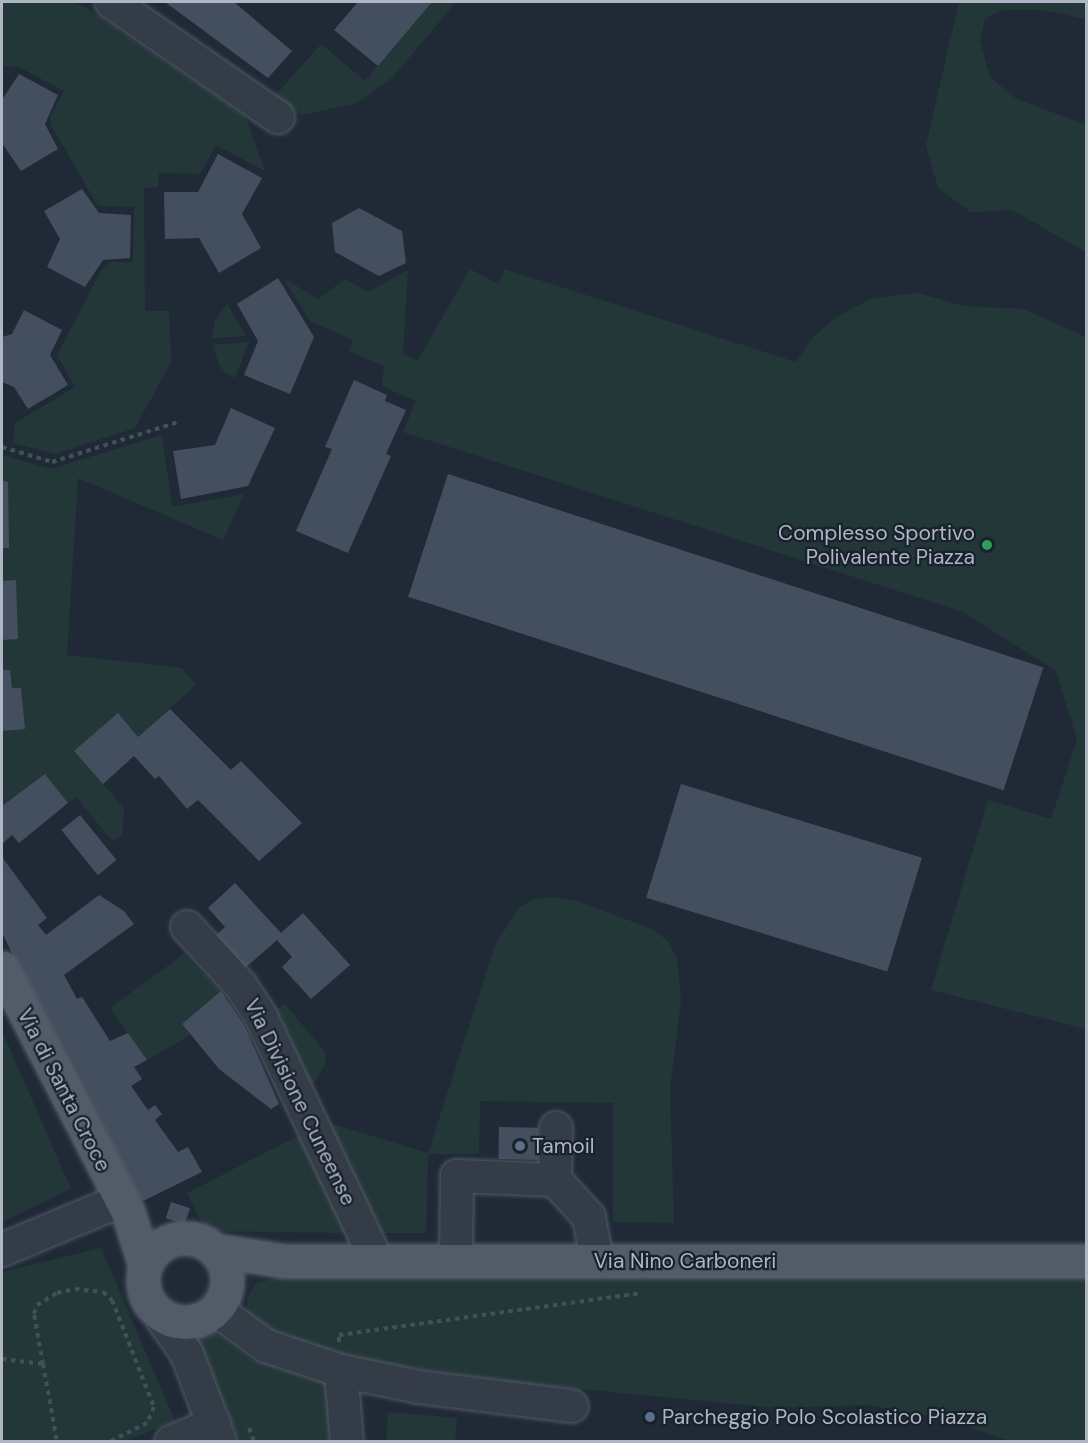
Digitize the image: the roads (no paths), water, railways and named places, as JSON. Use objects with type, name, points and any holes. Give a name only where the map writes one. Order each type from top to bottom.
[{"type":"main road","name":"Via di Santa Croce","points":[[2,968],[124,1207],[145,1266]]},
{"type":"main road","points":[[124,1207],[178,1239]]},
{"type":"main road","name":"Via Nino Carboneri","points":[[178,1239],[191,1238],[214,1250],[284,1261],[376,1259],[1086,1261]]},
{"type":"main road","points":[[178,1239],[158,1248],[145,1266],[144,1291],[157,1311],[176,1320],[213,1304],[223,1265],[214,1250]]},
{"type":"main road","name":"Via Nino Carboneri","points":[[213,1304],[238,1274],[284,1261]]},
{"type":"street","points":[[111,2],[278,117]]},
{"type":"street","name":"Via Divisione Cuneense","points":[[188,927],[245,991],[261,1017],[376,1259]]},
{"type":"street","points":[[555,1180],[556,1128]]},
{"type":"street","points":[[456,1260],[457,1176],[555,1180],[590,1217],[597,1261]]},
{"type":"street","points":[[2,1250],[124,1207]]},
{"type":"street","points":[[187,1354],[213,1304],[266,1346],[341,1371],[419,1387],[572,1406]]},
{"type":"street","points":[[157,1311],[187,1354],[217,1433],[171,1442]]},
{"type":"street","points":[[341,1371],[347,1442]]},
{"type":"place","name":"Complesso Sportivo Polivalente Piazza","points":[[987,545]]},
{"type":"place","name":"Tamoil","points":[[520,1146]]},
{"type":"place","name":"Parcheggio Polo Scolastico Piazza","points":[[650,1417]]}]
